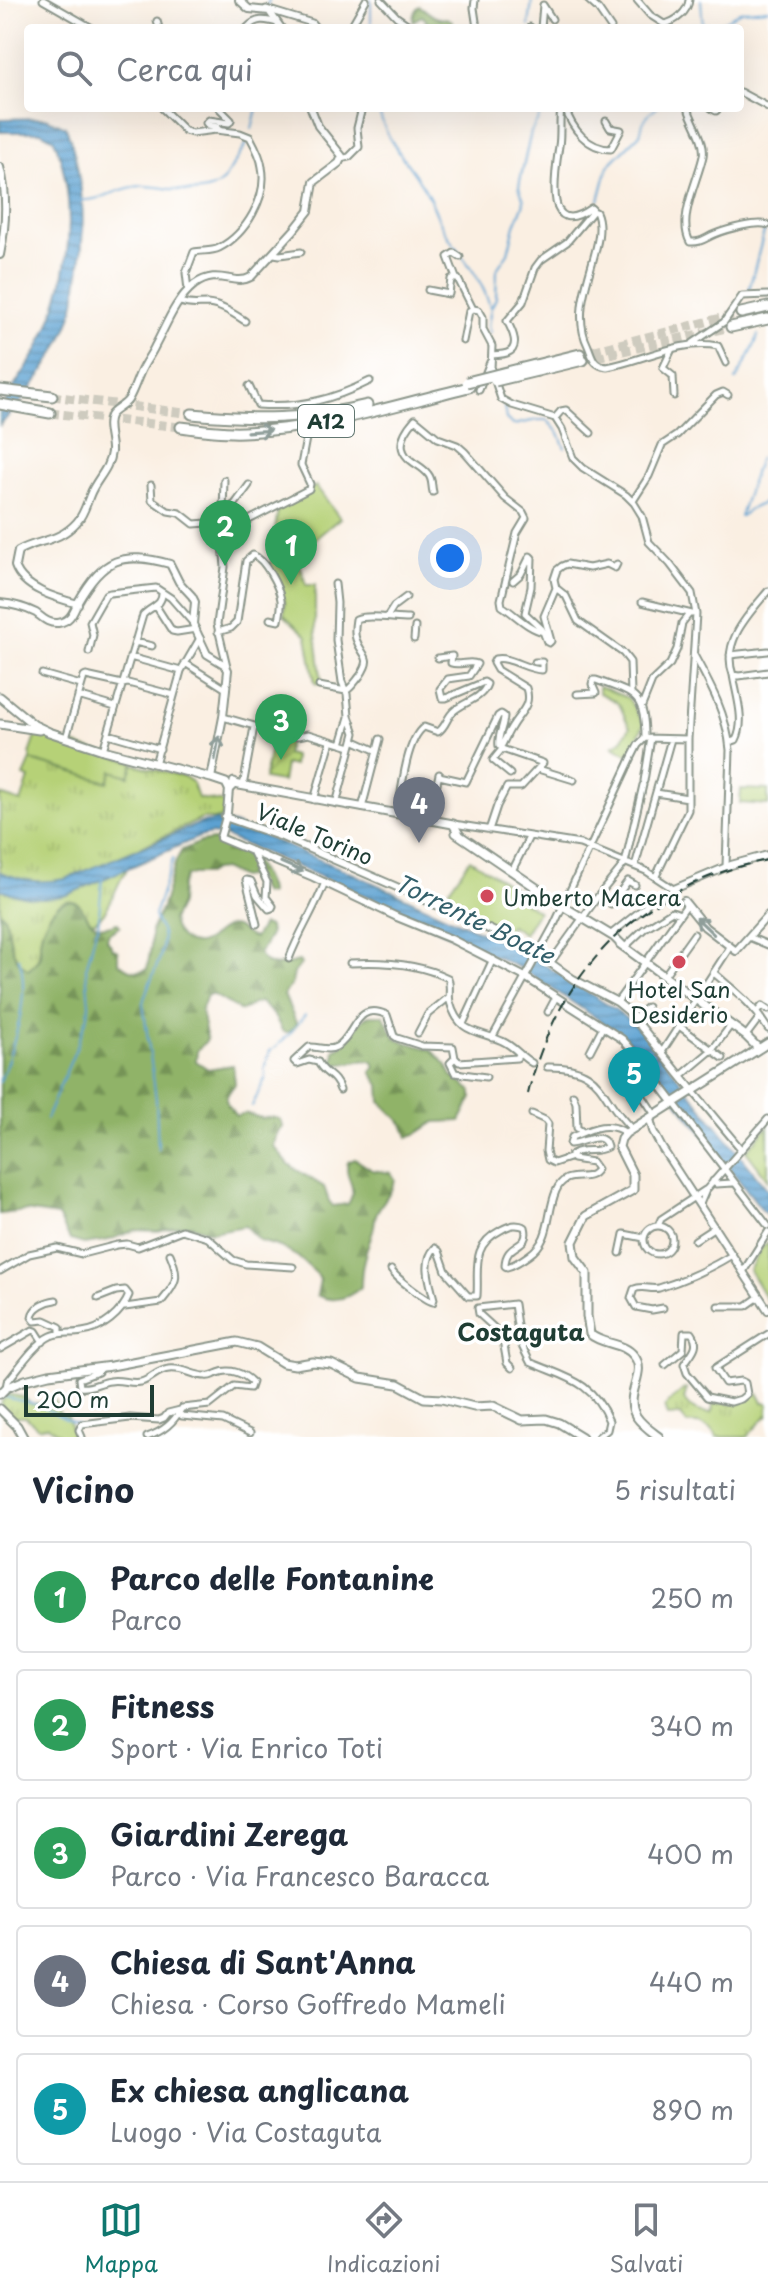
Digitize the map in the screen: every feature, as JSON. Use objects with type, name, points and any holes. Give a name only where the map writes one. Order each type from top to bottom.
[{"type":"highway","points":[[741,313],[768,307]]},
{"type":"highway","points":[[731,327],[768,319]]},
{"type":"highway","name":"A12","points":[[181,427],[213,431],[274,430],[337,419],[581,357]]},
{"type":"highway","name":"A12","points":[[192,414],[245,419],[318,415],[472,386]]},
{"type":"highway","points":[[3,390],[52,396]]},
{"type":"highway","points":[[0,404],[50,413]]},
{"type":"main road","points":[[0,697],[26,724],[103,750],[233,785],[453,824],[460,836]]},
{"type":"main road","points":[[0,724],[11,727],[26,724]]},
{"type":"main road","points":[[441,823],[610,936],[758,1048]]},
{"type":"main road","points":[[659,1437],[642,1423],[632,1406],[631,1395],[639,1368],[637,1359],[626,1349],[590,1334],[587,1273],[573,1253],[573,1242],[584,1218],[633,1190],[633,1175],[619,1147],[621,1139],[674,1101],[768,1043]]},
{"type":"main road","points":[[3,1391],[25,1380],[49,1374],[237,1342],[257,1347],[283,1363],[331,1364],[360,1378],[398,1384],[424,1398],[474,1407],[493,1406],[522,1420],[546,1419],[582,1437]]},
{"type":"main road","points":[[0,1409],[23,1437]]},
{"type":"street","points":[[43,0],[85,24]]},
{"type":"street","points":[[239,0],[249,9],[269,11],[278,24]]},
{"type":"street","points":[[352,24],[366,0]]},
{"type":"street","points":[[381,0],[407,24]]},
{"type":"street","points":[[475,0],[477,24]]},
{"type":"street","points":[[588,0],[608,24]]},
{"type":"street","points":[[637,0],[650,15],[664,24],[686,11],[689,0]]},
{"type":"street","points":[[541,24],[543,5],[552,19]]},
{"type":"street","points":[[262,10],[268,8],[313,24]]},
{"type":"street","points":[[251,24],[263,19],[274,24]]},
{"type":"street","points":[[744,94],[768,107]]},
{"type":"street","points":[[166,112],[185,131],[219,130],[250,137],[263,168],[260,194],[246,225],[219,248],[198,251],[191,256],[186,273],[188,291]]},
{"type":"street","points":[[219,130],[220,127],[206,123],[209,120],[229,123],[231,120],[223,112]]},
{"type":"street","points":[[313,112],[318,126],[341,159]]},
{"type":"street","points":[[78,604],[22,579],[15,566],[18,551],[53,540],[78,521],[86,509],[90,494],[109,466],[111,414],[126,403],[166,321],[197,283],[219,276],[244,281],[274,254],[309,211],[314,182],[359,147],[357,128],[361,112]]},
{"type":"street","points":[[563,112],[554,175],[555,200],[562,213],[568,216],[582,215],[591,208],[599,218],[599,231],[582,295],[582,338],[594,361],[599,366],[607,367],[672,348],[705,344],[718,346],[726,363]]},
{"type":"street","points":[[565,112],[587,141],[596,147],[611,149],[621,130],[610,128],[606,121]]},
{"type":"street","points":[[690,112],[703,156],[689,202],[686,234],[690,242],[700,242],[726,230],[759,223],[768,225]]},
{"type":"street","points":[[0,167],[6,227],[0,255]]},
{"type":"street","points":[[472,386],[491,359],[513,348],[514,333],[507,321],[523,302],[535,268],[545,256],[567,242],[593,211]]},
{"type":"street","points":[[274,254],[301,252]]},
{"type":"street","points":[[460,257],[454,253],[448,257],[473,309],[481,312],[483,329],[492,346],[491,359],[501,399],[555,418],[573,458],[633,501],[642,516],[653,549],[670,564],[692,593],[694,654],[688,739],[688,810],[656,876]]},
{"type":"street","points":[[428,290],[449,294],[451,279],[456,278]]},
{"type":"street","points":[[689,345],[724,322],[742,296],[768,295]]},
{"type":"street","points":[[180,302],[191,306],[210,304],[245,321]]},
{"type":"street","points":[[463,341],[469,311],[473,309]]},
{"type":"street","points":[[672,348],[663,368],[673,376],[674,396]]},
{"type":"street","points":[[249,386],[258,405],[302,408],[349,392],[370,381]]},
{"type":"street","points":[[633,501],[649,476],[662,445],[677,435],[716,395],[723,392],[728,395]]},
{"type":"street","points":[[151,485],[152,500],[194,524],[249,520],[309,489],[310,484],[301,465],[307,433],[302,408]]},
{"type":"street","points":[[555,418],[566,410],[591,433]]},
{"type":"street","points":[[433,492],[427,472],[408,458],[404,451],[403,434],[415,419],[438,438],[457,445],[505,498],[526,516],[517,533],[501,600],[502,606],[533,630],[544,632]]},
{"type":"street","points":[[211,778],[223,717],[227,667],[217,624],[225,567],[221,524],[224,480]]},
{"type":"street","points":[[223,512],[235,504],[249,485]]},
{"type":"street","points":[[218,632],[231,628],[237,622],[246,561],[253,555],[259,557],[276,584],[282,602],[279,621],[270,619]]},
{"type":"street","points":[[513,581],[521,574],[530,556],[531,587],[525,613],[544,632],[550,643],[544,612],[556,588]]},
{"type":"street","points":[[0,603],[34,612],[46,621],[56,623],[67,620],[74,614],[95,577],[107,565],[121,559],[145,557],[174,568],[179,582],[195,602],[195,626]]},
{"type":"street","points":[[617,564],[615,568],[607,564],[589,568],[567,564],[562,566],[554,579],[556,588],[566,596],[578,621],[623,653],[630,662],[631,694]]},
{"type":"street","points":[[335,584],[336,640],[342,682],[355,733],[336,804]]},
{"type":"street","points":[[89,652],[93,635],[90,622],[106,594],[156,588],[171,598],[195,626],[207,654],[227,667]]},
{"type":"street","points":[[730,742],[739,736],[741,721],[730,655],[734,638],[768,591]]},
{"type":"street","points":[[103,750],[143,615],[163,598],[162,592]]},
{"type":"street","points":[[387,617],[396,603],[406,597]]},
{"type":"street","points":[[642,602],[693,614]]},
{"type":"street","points":[[156,606],[172,631],[195,626]]},
{"type":"street","points":[[642,706],[652,681],[670,664],[677,649],[682,623],[693,614]]},
{"type":"street","points":[[319,686],[346,691],[367,664],[367,658],[356,639],[356,619],[361,616],[408,619]]},
{"type":"street","points":[[414,639],[415,627]]},
{"type":"street","points":[[155,765],[181,671],[200,638]]},
{"type":"street","points":[[135,642],[152,646]]},
{"type":"street","points":[[730,655],[768,651]]},
{"type":"street","points":[[694,654],[724,714],[730,742],[726,866]]},
{"type":"street","points":[[398,815],[405,774],[417,733],[424,727],[438,732],[443,729],[454,711],[480,695],[487,684],[484,682],[442,698],[440,689],[448,679],[469,676],[477,664],[454,664],[451,663],[452,656],[448,655],[438,658]]},
{"type":"street","points":[[130,657],[181,671]]},
{"type":"street","points":[[429,820],[439,775],[466,782],[498,716],[504,716],[499,746],[527,705],[526,688],[497,670],[493,663],[495,659],[542,670],[542,662],[535,662]]},
{"type":"street","points":[[185,663],[226,689]]},
{"type":"street","points":[[733,675],[768,672]]},
{"type":"street","points":[[42,674],[81,685]]},
{"type":"street","points":[[66,738],[86,676],[174,695]]},
{"type":"street","points":[[551,962],[625,863],[644,783],[648,738],[642,706],[631,694],[596,680],[592,684],[596,693],[577,694]]},
{"type":"street","points":[[78,696],[115,707]]},
{"type":"street","points":[[341,744],[349,716]]},
{"type":"street","points":[[223,717],[298,736],[308,734],[351,747]]},
{"type":"street","points":[[254,727],[233,785],[220,838],[325,882],[372,908],[493,959],[526,976],[622,1039],[674,1101],[768,1226]]},
{"type":"street","points":[[108,734],[160,749]]},
{"type":"street","points":[[492,1038],[554,925],[638,745],[648,738],[688,739]]},
{"type":"street","points":[[361,809],[380,739]]},
{"type":"street","points":[[635,866],[671,739]]},
{"type":"street","points":[[353,740],[377,751]]},
{"type":"street","points":[[314,800],[331,741]]},
{"type":"street","points":[[489,830],[507,787],[521,787],[543,763],[502,749],[493,760],[510,774]]},
{"type":"street","points":[[537,769],[574,780]]},
{"type":"street","points":[[656,793],[688,798]]},
{"type":"street","name":"Viale Torino","points":[[225,817],[282,837],[399,888],[551,962],[586,987],[617,1002],[662,1052],[690,1091]]},
{"type":"street","points":[[453,824],[590,847],[656,876],[675,890],[726,866],[768,855]]},
{"type":"street","points":[[460,836],[464,826]]},
{"type":"street","points":[[512,871],[529,837]]},
{"type":"street","points":[[253,850],[267,882],[266,897],[273,906],[269,909],[257,895],[251,881],[246,880],[257,924]]},
{"type":"street","points":[[599,895],[611,904],[628,881],[635,885]]},
{"type":"street","points":[[289,959],[297,939],[317,912],[325,882]]},
{"type":"street","points":[[610,936],[645,907],[652,895]]},
{"type":"street","points":[[617,1002],[685,903],[705,927],[733,949]]},
{"type":"street","points":[[624,946],[672,911],[680,914]]},
{"type":"street","points":[[662,1052],[714,973],[733,949],[749,937],[768,915]]},
{"type":"street","points":[[664,976],[694,934]]},
{"type":"street","points":[[749,937],[768,945]]},
{"type":"street","points":[[462,1025],[493,959]]},
{"type":"street","points":[[350,963],[393,963],[432,970],[448,978],[449,997],[462,1025],[473,1032],[500,1039],[532,1063]]},
{"type":"street","points":[[714,973],[740,994],[768,1029]]},
{"type":"street","points":[[548,1012],[557,996]]},
{"type":"street","points":[[418,1033],[428,1014],[449,997]]},
{"type":"street","points":[[748,1033],[762,1006],[768,1010]]},
{"type":"street","points":[[634,1018],[647,1007]]},
{"type":"street","points":[[340,1090],[335,1079],[315,1061],[297,1064],[294,1061],[309,1047],[328,1050],[337,1047],[358,1018],[368,1013],[385,1013],[397,1038],[422,1046],[453,1047],[455,1059]]},
{"type":"street","points":[[681,1076],[712,1050],[731,1025]]},
{"type":"street","points":[[590,1051],[603,1026]]},
{"type":"street","points":[[679,1026],[723,1058]]},
{"type":"street","points":[[758,1048],[768,1056]]},
{"type":"street","points":[[486,1077],[455,1073],[450,1063],[452,1059],[467,1062],[514,1058],[519,1054]]},
{"type":"street","points":[[547,1067],[585,1072],[595,1081],[629,1131]]},
{"type":"street","points":[[632,1095],[638,1089],[653,1117],[658,1140],[768,1310]]},
{"type":"street","points":[[690,1091],[740,1151]]},
{"type":"street","points":[[573,1095],[577,1128],[584,1132]]},
{"type":"street","points":[[532,1114],[548,1124],[546,1151],[548,1160],[554,1163],[572,1157],[574,1152],[607,1147],[603,1139],[595,1138],[570,1144],[572,1137],[603,1125],[629,1131]]},
{"type":"street","points":[[700,1204],[713,1181],[768,1119]]},
{"type":"street","points":[[391,1270],[400,1280],[433,1302],[428,1273],[430,1254],[435,1248],[446,1271],[468,1296],[477,1296],[477,1260],[487,1240],[496,1232],[513,1225],[525,1227],[524,1241],[505,1256],[505,1266],[514,1265],[541,1245],[556,1192],[563,1181],[571,1176],[589,1177],[596,1173],[592,1162],[578,1161],[572,1157]]},
{"type":"street","points":[[713,1181],[716,1184],[733,1183]]},
{"type":"street","points":[[658,1226],[661,1219],[706,1190]]},
{"type":"street","points":[[658,1226],[666,1228],[672,1236],[669,1249],[661,1254],[652,1253],[646,1247],[644,1238],[647,1231],[658,1226]]},
{"type":"street","points":[[695,1240],[715,1227]]},
{"type":"street","points":[[0,1271],[29,1254],[57,1248],[82,1254],[117,1245],[138,1247],[182,1230],[208,1238],[233,1260],[246,1264],[293,1267]]},
{"type":"street","points":[[743,1272],[768,1232]]},
{"type":"street","points":[[620,1253],[624,1234],[644,1238]]},
{"type":"street","points":[[124,1307],[161,1302],[177,1274],[170,1254]]},
{"type":"street","points":[[663,1308],[636,1307],[632,1301],[633,1291],[638,1286],[654,1289],[703,1272],[732,1255]]},
{"type":"street","points":[[3,1391],[7,1382],[49,1337],[90,1331],[118,1315],[129,1295],[125,1290],[98,1298]]},
{"type":"street","points":[[718,1306],[746,1306],[759,1297]]},
{"type":"street","points":[[56,1300],[35,1309],[32,1317],[35,1321],[60,1327],[60,1333]]},
{"type":"street","points":[[512,1368],[507,1363],[502,1335],[479,1314],[478,1308],[514,1304],[519,1340],[530,1362],[581,1383],[593,1394],[607,1416],[609,1426],[598,1437]]},
{"type":"street","points":[[0,1349],[33,1330],[43,1342]]},
{"type":"street","points":[[665,1365],[683,1350],[684,1333],[692,1333],[696,1346],[684,1364],[687,1373],[704,1396],[725,1402],[737,1400],[747,1394],[745,1383],[725,1383],[716,1366],[768,1334]]},
{"type":"street","points":[[101,1367],[98,1372],[79,1379],[80,1387],[117,1380],[145,1381],[156,1372],[169,1369],[206,1376],[231,1371],[252,1382],[250,1388],[234,1386],[210,1405],[186,1406],[171,1424],[147,1437]]},
{"type":"street","points":[[179,1412],[182,1416],[223,1420],[250,1433]]},
{"type":"street","points":[[82,1437],[79,1430],[82,1424],[130,1418],[159,1420],[168,1413],[179,1412]]},
{"type":"green space","points":[[420,6],[436,17],[447,18],[453,24],[425,24],[426,20],[422,16],[413,21]]},
{"type":"green space","points":[[316,486],[340,518],[297,554],[306,585],[315,585],[315,627],[322,684],[315,683],[307,636],[284,615],[285,602],[268,566],[278,508]]},
{"type":"green space","points":[[599,686],[628,698],[644,724],[629,755],[613,746],[621,741],[630,727],[615,701],[599,693]]},
{"type":"green space","points":[[273,733],[289,737],[286,754],[294,756],[293,766],[285,764],[282,782],[264,779]]},
{"type":"green space","points":[[37,734],[134,762],[129,776],[112,771],[108,782],[31,760]]},
{"type":"green space","points":[[31,760],[107,781],[111,770],[129,776],[133,764],[185,777],[192,782],[198,798],[226,803],[221,819],[202,819],[121,856],[126,871],[108,906],[93,922],[62,903],[59,905],[46,922],[39,955],[28,970],[15,956],[7,924],[0,911],[0,795],[21,802],[29,778],[24,776]]},
{"type":"green space","points":[[741,789],[768,790],[768,805],[740,803]]},
{"type":"green space","points":[[213,840],[251,854],[269,895],[262,893],[257,880],[251,876],[241,878],[223,869],[186,876],[181,886],[180,904],[172,920],[174,927],[185,941],[196,944],[231,926],[254,938],[262,925],[269,927],[270,935],[259,954],[263,960],[276,966],[299,961],[301,964],[284,995],[297,1025],[290,1032],[283,1032],[273,1014],[260,1002],[241,1011],[214,995],[207,995],[201,1011],[207,1040],[197,1050],[196,1061],[208,1069],[233,1065],[235,1084],[226,1097],[229,1107],[236,1116],[247,1114],[281,1120],[283,1127],[276,1136],[274,1146],[289,1165],[324,1187],[333,1206],[348,1204],[351,1197],[348,1162],[355,1159],[372,1170],[391,1173],[395,1179],[376,1214],[363,1264],[361,1287],[340,1298],[329,1299],[317,1295],[320,1280],[317,1274],[298,1257],[260,1241],[245,1226],[211,1232],[191,1225],[158,1231],[135,1230],[109,1240],[84,1244],[70,1240],[58,1216],[25,1211],[0,1214],[0,911],[7,924],[15,955],[28,970],[39,957],[41,937],[48,918],[56,907],[67,901],[78,903],[94,924],[104,927],[118,923],[120,926],[108,934],[107,939],[118,951],[118,962],[131,970],[147,969],[151,931],[176,861],[182,850]]},
{"type":"green space","name":"Umberto Macera","points":[[470,859],[528,897],[525,903],[538,911],[524,934],[510,925],[505,933],[446,894]]},
{"type":"green space","points":[[370,1015],[383,1015],[396,1039],[432,1050],[446,1064],[452,1076],[472,1091],[472,1098],[460,1121],[435,1122],[408,1137],[403,1124],[381,1102],[380,1085],[371,1072],[375,1067],[373,1062],[332,1064],[334,1050],[345,1043]]},
{"type":"green space","points":[[768,1126],[768,1180],[746,1151]]},
{"type":"green space","points":[[768,1242],[768,1302],[749,1270]]},
{"type":"green space","points":[[687,1389],[684,1399],[688,1405],[707,1413],[711,1413],[712,1403],[739,1404],[758,1393],[763,1402],[768,1403],[768,1417],[747,1437],[717,1437],[705,1426],[687,1424],[681,1415],[668,1416],[665,1406]]},
{"type":"green space","points":[[7,1394],[23,1397],[31,1404],[55,1401],[58,1411],[68,1416],[73,1437],[62,1437],[48,1426],[38,1428],[26,1417],[10,1417],[1,1403]]},
{"type":"water","points":[[46,118],[66,127],[77,165],[82,203],[81,260],[73,311],[61,342],[33,387],[0,425],[2,408],[38,349],[58,299],[68,246],[69,218],[67,191],[54,139],[41,132],[0,132],[0,119]]},
{"type":"water","points":[[215,821],[233,824],[354,874],[522,951],[616,1010],[642,1032],[768,1190],[768,1217],[625,1037],[522,969],[381,902],[224,836],[211,834],[67,895],[33,898],[0,889],[0,872],[32,881],[65,879],[201,823]]},
{"type":"waterway","points":[[267,6],[269,0]]},
{"type":"waterway","points":[[371,0],[371,24]]},
{"type":"waterway","points":[[529,24],[532,0]]},
{"type":"waterway","points":[[701,0],[703,24]]},
{"type":"waterway","points":[[719,24],[741,11],[768,9]]},
{"type":"waterway","points":[[252,129],[256,112]]},
{"type":"waterway","points":[[379,112],[391,141],[424,188],[446,233],[477,277],[490,307]]},
{"type":"waterway","points":[[490,333],[488,326],[496,298],[497,269],[508,253],[523,206],[520,181],[531,132],[540,112]]},
{"type":"waterway","points":[[599,200],[608,166],[640,134],[651,112]]},
{"type":"waterway","points":[[80,200],[96,199],[134,187],[152,186],[195,192],[215,187],[223,181],[249,140]]},
{"type":"waterway","points":[[749,290],[765,228]]},
{"type":"waterway","points":[[736,380],[758,335]]},
{"type":"waterway","points":[[504,406],[506,419],[513,425],[547,420],[559,433],[565,448]]},
{"type":"waterway","points":[[740,516],[759,458]]},
{"type":"waterway","points":[[741,516],[768,501]]},
{"type":"waterway","points":[[158,1149],[156,1099],[143,1003],[162,950],[162,933],[154,915],[173,859]]},
{"type":"waterway","points":[[46,1119],[88,1015],[86,969],[98,928],[102,879]]},
{"type":"waterway","points":[[0,1082],[22,1004],[19,958]]},
{"type":"waterway","points":[[252,1106],[265,1079],[270,1051],[289,1035],[305,1015]]},
{"type":"waterway","points":[[1,1396],[38,1405],[78,1425]]},
{"type":"tunnel","points":[[580,354],[741,313]]},
{"type":"tunnel","points":[[583,360],[731,327]]},
{"type":"tunnel","points":[[52,396],[192,414]]},
{"type":"tunnel","points":[[50,413],[181,427]]},
{"type":"railway","points":[[528,1094],[542,1050],[560,1009],[584,972],[612,940],[645,912],[682,889],[723,872],[768,860]]},
{"type":"place","name":"Fitness","points":[[225,566]]},
{"type":"place","name":"Parco delle Fontanine","points":[[291,585]]},
{"type":"place","name":"Giardini Zerega","points":[[281,760]]},
{"type":"place","name":"Chiesa di Sant'Anna","points":[[419,843]]},
{"type":"place","name":"Umberto Macera","points":[[487,896]]},
{"type":"place","name":"Hotel San Desiderio","points":[[679,962]]},
{"type":"place","name":"Ex chiesa anglicana","points":[[634,1113]]},
{"type":"district","name":"Costaguta","points":[[521,1331]]},
{"type":"water label","name":"Torrente Boate","points":[[475,918]]}]
